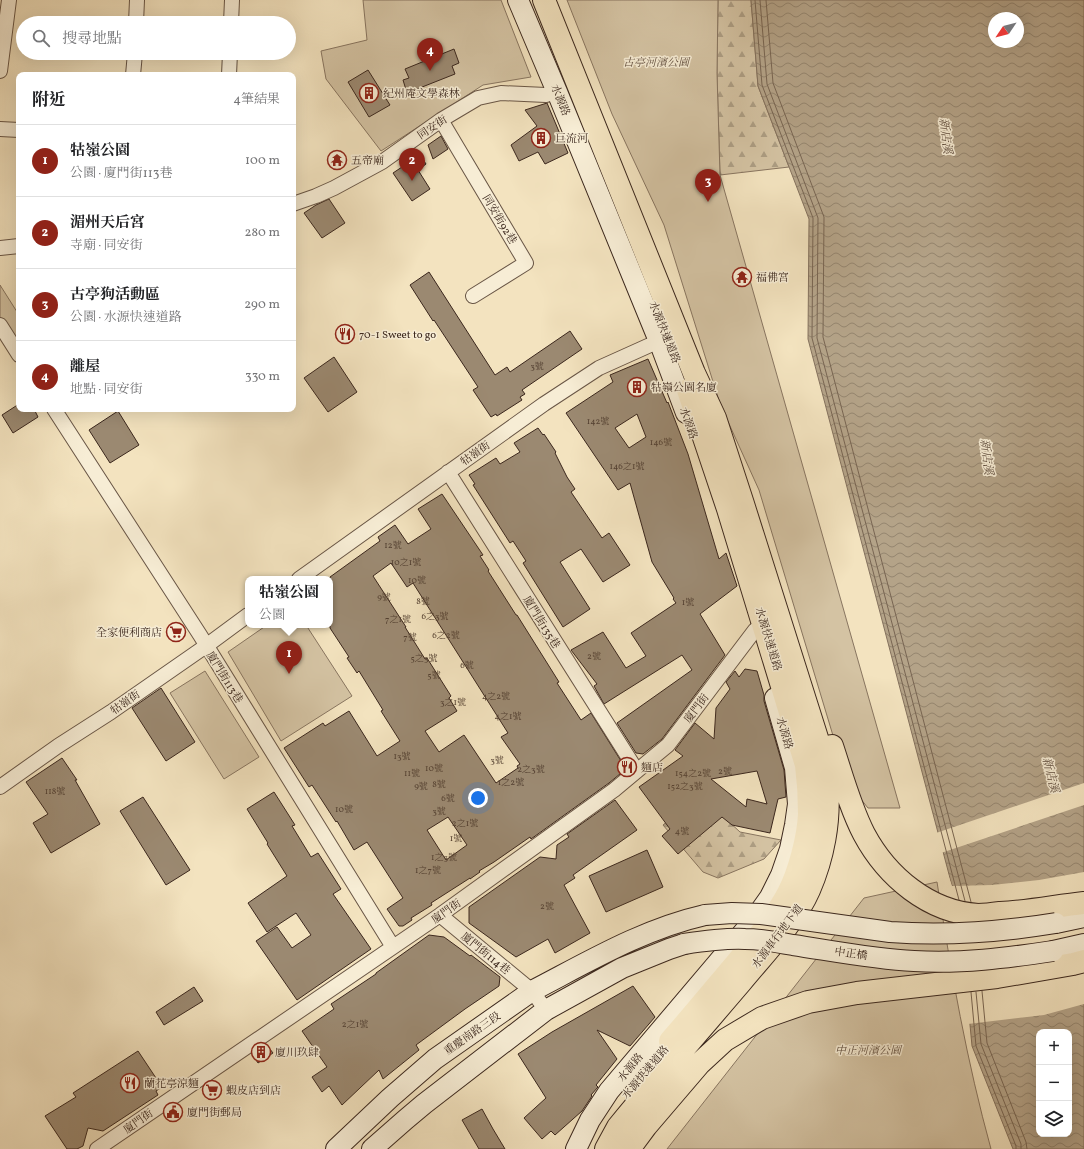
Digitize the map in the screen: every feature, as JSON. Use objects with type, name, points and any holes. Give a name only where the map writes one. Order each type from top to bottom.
[{"type":"highway","name":"水源快速道路","points":[[530,0],[683,376],[728,509],[808,764]]},
{"type":"highway","name":"水源快速道路","points":[[544,0],[694,373],[714,418],[743,504],[808,764]]},
{"type":"highway","points":[[714,418],[738,458],[754,501],[847,792],[856,816],[875,852],[905,886],[938,906],[959,912],[979,915],[1018,912],[1084,903]]},
{"type":"highway","name":"水源車行地下道","points":[[706,1000],[772,918],[788,892],[800,860],[805,841],[809,815],[808,764]]},
{"type":"highway","points":[[629,1149],[646,1126],[698,1064],[725,1040],[762,1018],[808,1002],[857,993],[997,977],[1084,961]]},
{"type":"highway","name":"水源快速道路","points":[[591,1149],[601,1129],[617,1105],[706,1000]]},
{"type":"highway","name":"水源快速道路","points":[[606,1149],[618,1127],[706,1000]]},
{"type":"main road","name":"水源路","points":[[518,0],[674,380],[720,512],[755,630],[808,764]]},
{"type":"main road","name":"重慶南路三段","points":[[336,1149],[390,1098],[435,1059],[532,991],[626,943],[683,920],[705,915],[732,913],[761,914],[890,932],[947,934],[1022,928],[1056,923],[1084,916]]},
{"type":"main road","name":"中正橋","points":[[546,1010],[622,968],[684,944],[712,940],[744,939],[769,941],[889,959],[946,962],[1015,957],[1084,944]]},
{"type":"main road","name":"水源路","points":[[576,1149],[590,1120],[609,1091],[706,1000]]},
{"type":"main road","points":[[372,1149],[452,1082],[546,1010]]},
{"type":"street","points":[[0,71],[9,0]]},
{"type":"street","points":[[136,16],[137,0]]},
{"type":"street","points":[[231,16],[232,0]]},
{"type":"street","points":[[133,72],[134,60]]},
{"type":"street","points":[[229,72],[230,60]]},
{"type":"street","name":"同安街","points":[[296,203],[334,188],[382,162],[441,120],[478,98],[501,93],[546,95],[557,92]]},
{"type":"street","name":"同安街92巷","points":[[441,120],[526,263],[473,296]]},
{"type":"street","points":[[0,129],[16,130]]},
{"type":"street","points":[[0,248],[16,246]]},
{"type":"street","points":[[0,325],[16,350]]},
{"type":"street","name":"牯嶺街","points":[[303,576],[544,404],[600,368],[659,341]]},
{"type":"street","name":"廈門街113巷","points":[[56,412],[206,646],[392,947]]},
{"type":"street","name":"廈門街135巷","points":[[448,472],[637,771]]},
{"type":"street","name":"牯嶺街","points":[[0,787],[58,746],[111,712],[245,617]]},
{"type":"street","name":"廈門街","points":[[98,1149],[440,915],[608,794],[668,745],[755,630]]},
{"type":"street","name":"廈門街114巷","points":[[440,915],[532,991],[546,1010]]},
{"type":"green space","points":[[363,0],[501,0],[531,77],[483,85],[381,151],[326,79],[321,51],[367,40]]},
{"type":"green space","name":"古亭河濱公園","points":[[567,0],[718,0],[717,73],[720,175],[900,808],[868,808],[847,782],[759,490],[720,404],[664,225],[612,114]]},
{"type":"green space","points":[[718,0],[751,0],[758,86],[789,167],[720,175],[717,73]]},
{"type":"green space","points":[[0,285],[16,310],[15,342],[0,319]]},
{"type":"green space","points":[[263,628],[308,628],[352,696],[281,741],[228,652]]},
{"type":"green space","points":[[205,671],[259,757],[224,779],[170,693]]},
{"type":"green space","points":[[699,794],[740,832],[781,840],[764,859],[718,878],[703,872],[663,825]]},
{"type":"green space","name":"中正河濱公園","points":[[937,882],[960,1017],[974,1083],[991,1149],[667,1149],[864,898]]},
{"type":"water","name":"新店溪","points":[[751,0],[1084,0],[1084,1149],[1013,1149],[972,1046],[956,901],[808,339],[809,219],[758,86]]},
{"type":"pier","points":[[1084,783],[1084,805],[941,853],[936,833]]},
{"type":"pier","points":[[941,854],[952,886],[992,885],[1039,880],[1084,872],[1084,1004],[1044,1015],[968,1024],[954,901]]},
{"type":"building","points":[[454,49],[459,63],[452,66],[455,74],[407,93],[403,80],[409,78],[405,69]]},
{"type":"building","name":"紀州庵文學森林","points":[[368,70],[390,105],[369,117],[348,82]]},
{"type":"building","name":"巨流河","points":[[547,103],[568,153],[545,164],[538,152],[519,161],[511,145],[537,126],[525,110]]},
{"type":"building","points":[[441,136],[448,149],[433,159],[428,145]]},
{"type":"building","points":[[420,155],[426,164],[418,170],[430,189],[412,201],[393,173]]},
{"type":"building","points":[[329,199],[345,223],[322,238],[304,213]]},
{"type":"building","points":[[429,272],[495,375],[507,367],[510,372],[570,331],[582,349],[522,390],[525,394],[520,397],[522,400],[497,416],[496,414],[491,417],[473,390],[478,387],[410,285]]},
{"type":"building","points":[[334,357],[357,392],[328,412],[304,378]]},
{"type":"building","points":[[648,359],[667,403],[668,402],[688,454],[719,559],[726,553],[737,586],[700,614],[725,655],[662,739],[643,754],[636,753],[617,723],[692,670],[682,655],[604,704],[594,686],[597,684],[571,650],[603,632],[626,668],[646,656],[631,633],[676,603],[652,562],[630,483],[618,490],[566,413],[613,382],[610,375]],"holes":[[[637,414],[646,437],[629,448],[615,428]]]},
{"type":"building","points":[[16,406],[16,412],[36,412],[38,417],[13,433],[2,415]]},
{"type":"building","points":[[119,412],[139,445],[110,463],[89,430]]},
{"type":"building","points":[[538,428],[556,452],[555,453],[567,477],[575,489],[571,492],[602,538],[609,533],[630,565],[603,582],[581,549],[560,562],[590,609],[563,627],[523,563],[526,561],[513,541],[510,543],[473,485],[475,484],[469,475],[496,458],[500,464],[520,452],[514,443]]},
{"type":"building","points":[[442,494],[483,555],[480,556],[489,570],[488,571],[559,682],[557,683],[581,720],[591,713],[626,769],[531,839],[530,837],[479,871],[480,872],[470,879],[431,903],[432,905],[411,918],[412,920],[403,926],[399,926],[387,909],[403,898],[367,842],[354,850],[337,821],[336,822],[312,785],[309,787],[284,748],[323,723],[325,726],[349,711],[377,756],[400,741],[381,711],[383,710],[359,671],[357,673],[347,658],[349,657],[330,628],[333,628],[333,576],[331,576],[380,541],[378,537],[395,525],[408,544],[431,529],[418,509]],"holes":[[[391,563],[407,587],[413,583],[508,733],[501,737],[520,764],[517,766],[518,768],[496,783],[464,735],[439,752],[425,731],[457,711],[449,698],[451,696],[427,658],[425,659],[373,576]],[[448,817],[467,845],[446,860],[427,830]]]},
{"type":"building","points":[[745,669],[757,671],[784,770],[786,797],[778,799],[770,833],[732,825],[722,817],[678,854],[662,836],[670,829],[639,787],[683,756],[675,750],[695,723],[714,739],[716,708],[730,689],[726,682],[735,671],[739,677]],"holes":[[[757,771],[767,804],[747,799],[746,807],[711,779]]]},
{"type":"building","points":[[161,688],[195,742],[166,761],[132,708]]},
{"type":"building","points":[[62,758],[77,780],[75,780],[100,824],[51,853],[33,823],[48,814],[26,782]]},
{"type":"building","points":[[274,792],[295,825],[292,826],[311,857],[318,853],[341,889],[333,894],[371,949],[297,1000],[256,941],[277,927],[292,948],[311,935],[296,913],[267,932],[248,903],[287,876],[247,809]]},
{"type":"building","points":[[143,797],[190,870],[166,885],[120,811]]},
{"type":"building","points":[[615,800],[637,830],[573,875],[575,878],[564,885],[590,933],[555,953],[548,939],[516,957],[469,923],[469,907],[540,857],[556,859],[557,845],[569,837],[567,834]]},
{"type":"building","points":[[647,850],[663,887],[606,912],[589,876]]},
{"type":"building","points":[[429,935],[444,937],[470,956],[471,955],[500,977],[499,986],[416,1045],[419,1050],[383,1079],[379,1070],[342,1105],[329,1086],[322,1092],[312,1077],[327,1067],[302,1031],[334,1009],[331,1004],[376,974]]},
{"type":"building","points":[[633,986],[655,1017],[630,1046],[597,1030],[617,1059],[596,1085],[598,1087],[591,1095],[592,1096],[582,1111],[555,1135],[551,1131],[542,1139],[524,1118],[546,1098],[518,1054],[552,1032]]},
{"type":"building","points":[[194,987],[203,1001],[164,1025],[156,1012]]},
{"type":"building","name":"廈川玖肆","points":[[266,1044],[273,1053],[258,1063],[252,1054]]},
{"type":"building","points":[[138,1051],[162,1087],[156,1091],[158,1095],[103,1131],[88,1128],[83,1146],[77,1149],[67,1149],[45,1116],[76,1097],[73,1093]]},
{"type":"building","points":[[482,1109],[505,1149],[479,1149],[462,1120]]},
{"type":"place","name":"離屋","points":[[430,71]]},
{"type":"place","name":"紀州庵文學森林","points":[[369,93]]},
{"type":"place","name":"巨流河","points":[[541,138]]},
{"type":"place","name":"五帝廟","points":[[337,160]]},
{"type":"place","name":"湄州天后宮","points":[[412,181]]},
{"type":"place","name":"古亭狗活動區","points":[[708,202]]},
{"type":"place","name":"福佛宮","points":[[742,277]]},
{"type":"place","name":"70-1 Sweet to go","points":[[345,334]]},
{"type":"place","name":"牯嶺公園名廈","points":[[637,387]]},
{"type":"place","name":"全家便利商店","points":[[176,632]]},
{"type":"place","name":"牯嶺公園","points":[[289,674]]},
{"type":"place","name":"麵店","points":[[627,767]]},
{"type":"place","name":"廈川玖肆","points":[[261,1052]]},
{"type":"place","name":"蘭花亭涼麵","points":[[130,1083]]},
{"type":"place","name":"蝦皮店到店","points":[[212,1090]]},
{"type":"place","name":"廈門街郵局","points":[[173,1112]]}]
